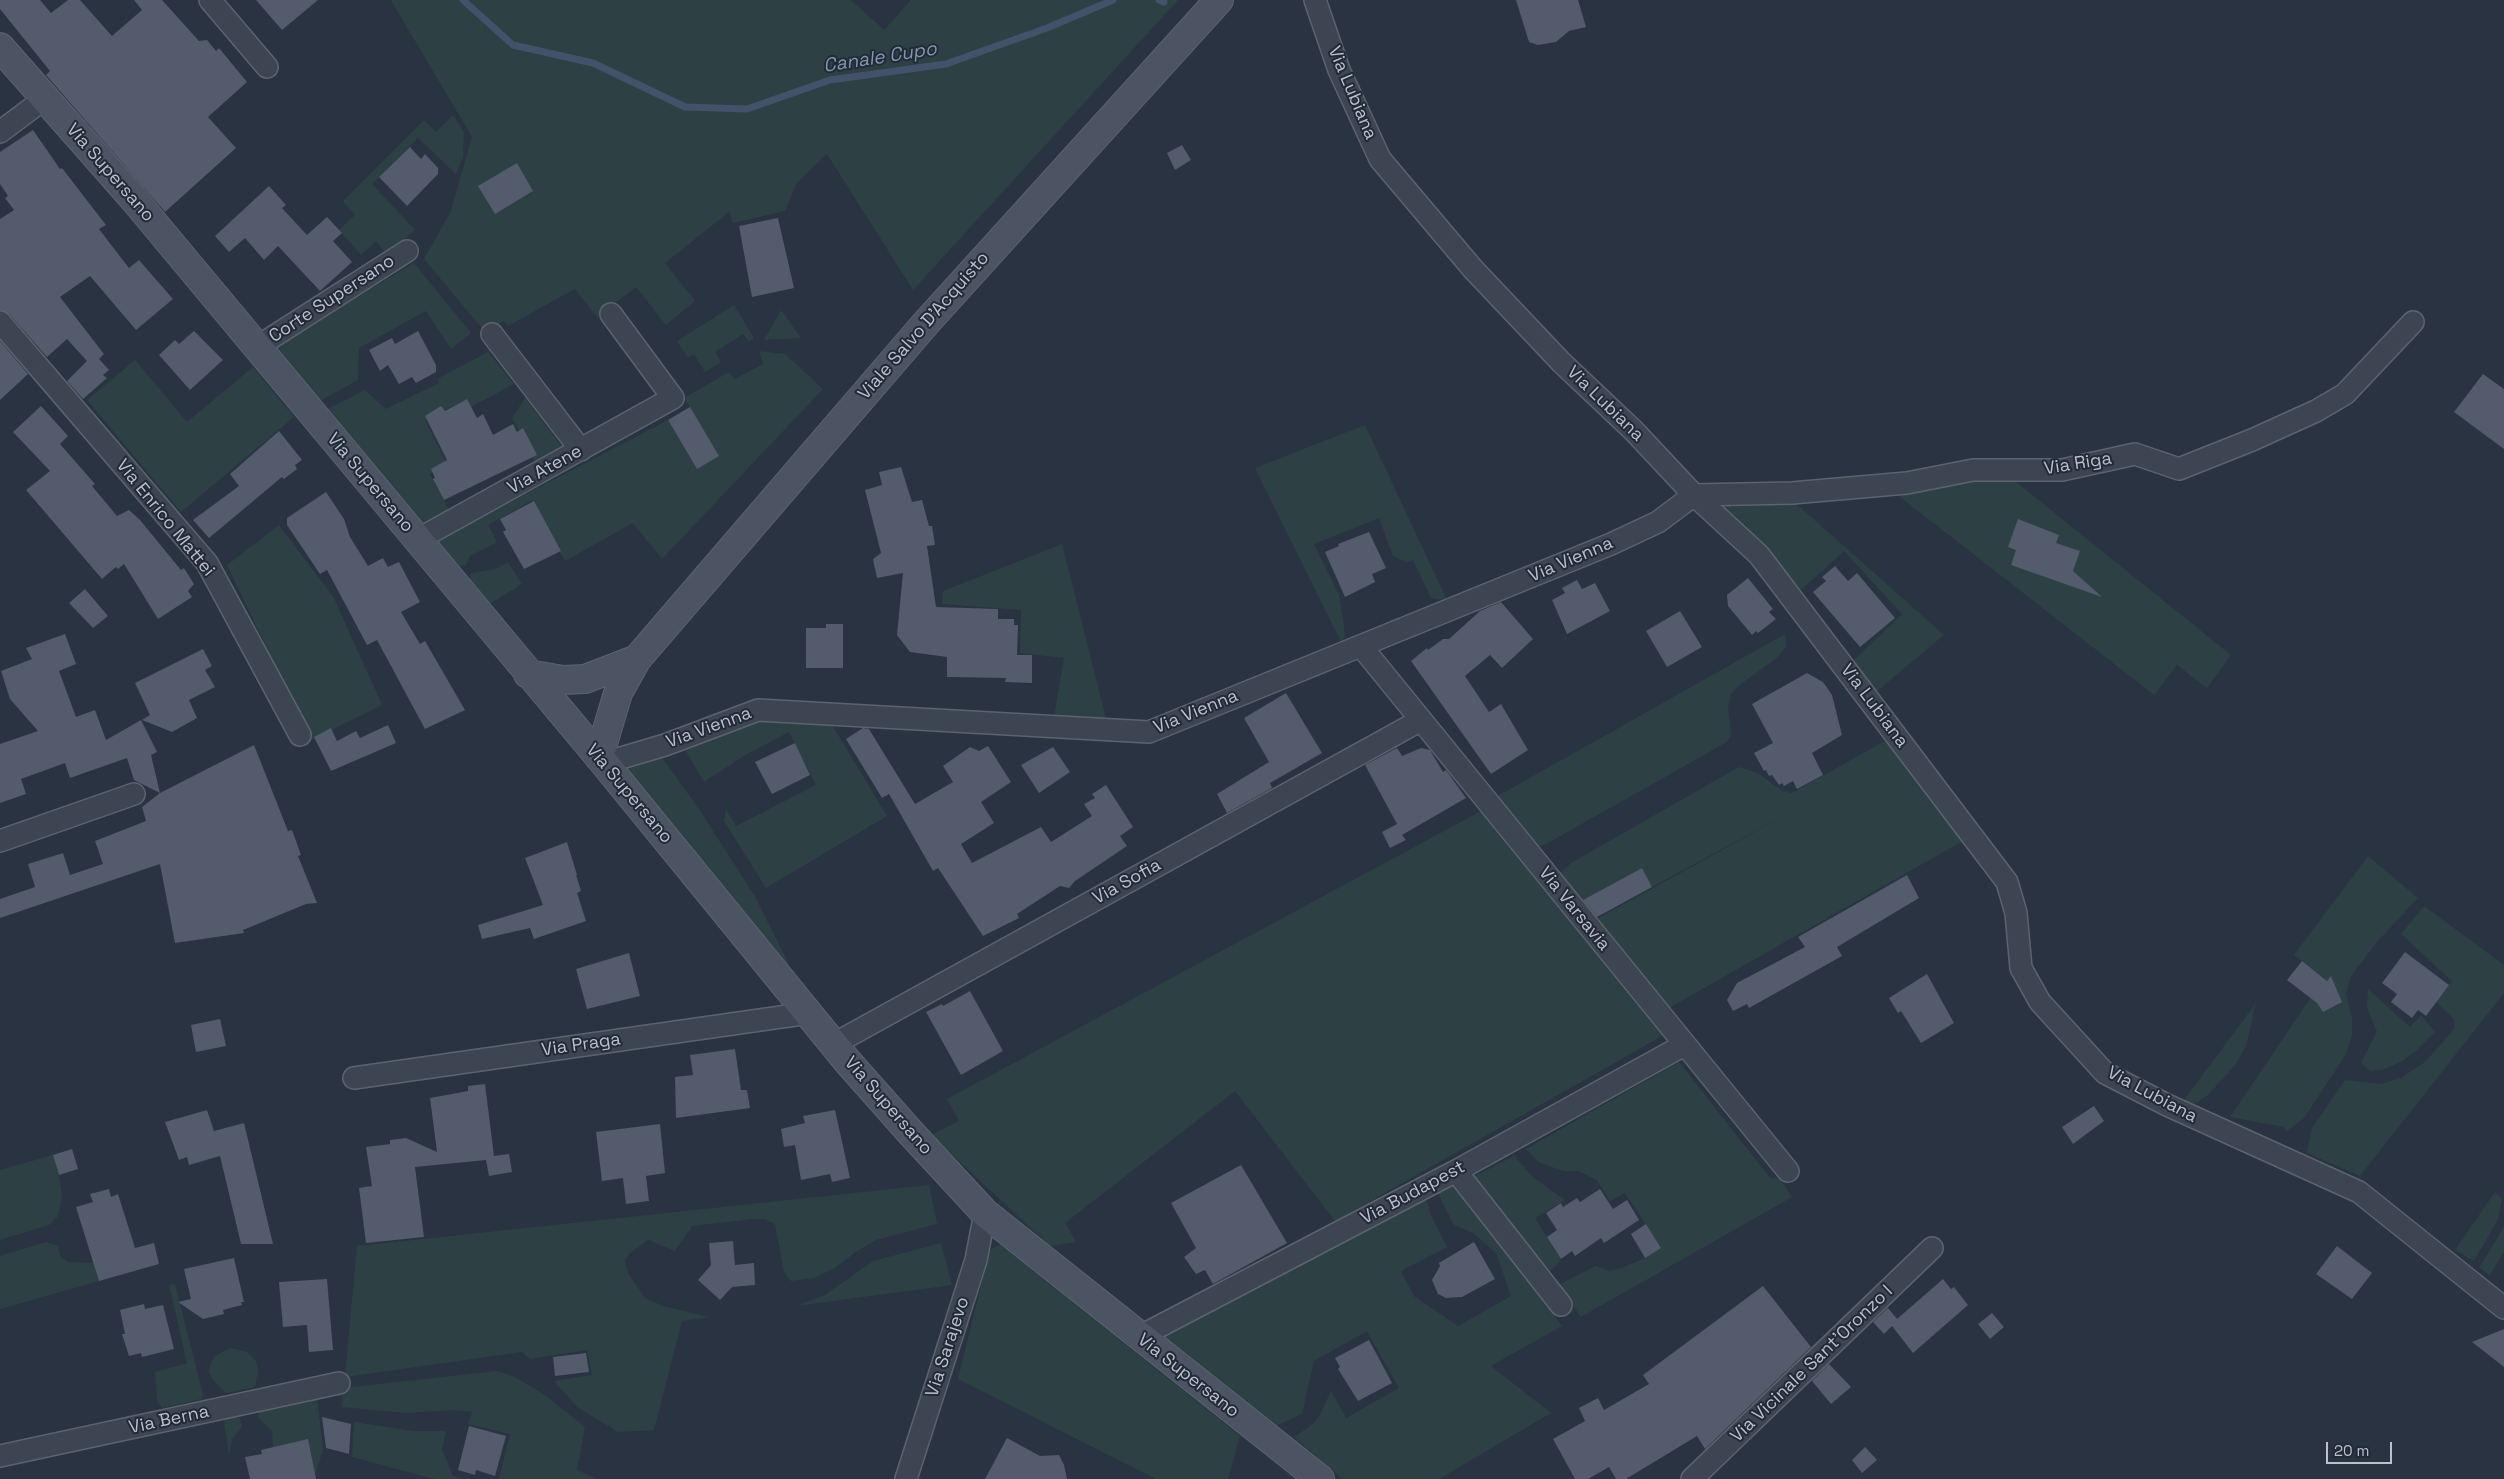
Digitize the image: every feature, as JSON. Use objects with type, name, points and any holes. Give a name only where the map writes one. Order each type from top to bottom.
[{"type":"street","points":[[210,0],[267,66]]},
{"type":"street","name":"Viale Salvo D'Acquisto","points":[[601,760],[618,693],[637,659],[926,323],[1219,0]]},
{"type":"street","name":"Via Lubiana","points":[[1315,0],[1339,70],[1380,159],[1474,270],[1561,362],[1634,431],[1694,495],[1759,555],[2007,882],[2016,913],[2021,968],[2040,1002],[2106,1073],[2167,1105],[2359,1192],[2504,1308]]},
{"type":"street","name":"Via Supersano","points":[[0,47],[132,197],[258,347],[834,1044],[910,1132],[985,1213],[1320,1479]]},
{"type":"street","points":[[0,132],[44,99]]},
{"type":"street","name":"Corte Supersano","points":[[258,347],[407,250]]},
{"type":"street","name":"Via Atene","points":[[417,540],[673,398],[610,314]]},
{"type":"street","name":"Via Enrico Mattei","points":[[0,322],[207,563],[300,735]]},
{"type":"street","name":"Via Riga","points":[[1694,495],[1792,493],[1907,483],[1973,470],[2062,470],[2135,454],[2180,468],[2252,440],[2316,411],[2345,394],[2414,322]]},
{"type":"street","points":[[492,334],[581,450]]},
{"type":"street","name":"Via Vienna","points":[[601,760],[665,745],[758,710],[1150,732],[1611,544],[1658,522],[1694,495]]},
{"type":"street","name":"Via Varsavia","points":[[1360,646],[1788,1171]]},
{"type":"street","name":"Viale Salvo D'Acquisto","points":[[528,674],[562,680],[585,679],[637,659]]},
{"type":"street","name":"Via Sofia","points":[[834,1044],[1421,720]]},
{"type":"street","points":[[0,841],[134,794]]},
{"type":"street","name":"Via Praga","points":[[354,1078],[809,1013]]},
{"type":"street","name":"Via Budapest","points":[[1139,1337],[1456,1171],[1684,1045]]},
{"type":"street","points":[[1456,1171],[1561,1305]]},
{"type":"street","name":"Via Sarajevo","points":[[906,1479],[976,1260],[985,1213]]},
{"type":"street","name":"Via Vicinale Sant'Oronzo I","points":[[1692,1479],[1932,1248]]},
{"type":"street","name":"Via Berna","points":[[0,1456],[339,1383]]},
{"type":"green space","points":[[391,0],[851,0],[884,30],[911,0],[1178,0],[913,290],[827,154],[796,184],[785,211],[733,223],[729,212],[665,263],[695,301],[666,325],[636,287],[597,317],[575,289],[508,326],[504,321],[484,331],[424,259],[450,213],[472,137]]},
{"type":"green space","points":[[453,115],[464,132],[463,157],[456,174],[418,138],[372,184],[415,230],[387,255],[376,241],[361,255],[339,230],[355,215],[343,201],[424,120],[436,132]]},
{"type":"green space","points":[[414,263],[471,333],[451,349],[426,311],[359,348],[358,380],[320,401],[276,346]]},
{"type":"green space","points":[[734,305],[754,338],[749,342],[743,334],[715,352],[721,362],[705,372],[694,354],[688,358],[677,341]]},
{"type":"green space","points":[[781,310],[801,338],[764,340]]},
{"type":"green space","points":[[759,351],[785,354],[823,389],[662,559],[633,523],[565,561],[531,501],[488,525],[497,542],[470,556],[466,565],[455,567],[434,542],[668,420],[697,469],[690,407],[684,398],[729,372],[735,379],[763,364]]},
{"type":"green space","points":[[488,352],[514,384],[469,408],[465,400],[425,420],[447,464],[430,474],[449,510],[418,528],[326,410],[365,390],[386,409],[439,383],[437,379]]},
{"type":"green space","points":[[135,360],[187,422],[253,367],[294,417],[181,512],[87,400]]},
{"type":"green space","points":[[525,398],[563,448],[536,464],[512,418]]},
{"type":"green space","points":[[1365,425],[1447,600],[1431,598],[1413,560],[1406,562],[1393,556],[1379,518],[1314,544],[1339,595],[1345,634],[1342,644],[1255,468]]},
{"type":"green space","points":[[1971,476],[2010,477],[2231,655],[2207,688],[2177,665],[2154,695],[1895,493]]},
{"type":"green space","points":[[1792,500],[1944,635],[1877,691],[1853,661],[1902,614],[1844,551],[1801,590],[1758,539],[1717,501]]},
{"type":"green space","points":[[279,525],[334,598],[382,705],[311,740],[227,565]]},
{"type":"green space","points":[[1062,544],[1107,722],[1054,717],[1064,658],[1020,653],[1021,610],[942,604],[943,591]]},
{"type":"green space","points":[[508,562],[522,584],[486,606],[469,588],[471,573],[496,569]]},
{"type":"green space","points":[[1785,634],[1786,646],[1778,657],[1737,687],[1731,694],[1728,707],[1731,735],[1727,742],[1548,843],[1538,847],[1496,797]]},
{"type":"green space","points":[[752,720],[831,723],[887,816],[766,888],[724,821],[726,809],[736,826],[816,785],[789,732],[747,754],[704,782],[685,750]]},
{"type":"green space","points":[[1883,742],[1888,742],[1968,838],[1669,1008],[1595,920],[1802,806],[1652,887],[1642,868],[1581,901],[1558,875],[1571,863],[1739,767],[1758,773],[1782,791],[1792,793]]},
{"type":"green space","points":[[661,756],[701,812],[754,895],[789,964],[787,972],[621,765]]},
{"type":"green space","points":[[1483,810],[1664,1035],[1335,1221],[1235,1091],[1065,1223],[1076,1242],[1050,1246],[931,1135],[959,1121],[947,1099]]},
{"type":"green space","points":[[2368,856],[2418,898],[2377,942],[2351,976],[2346,994],[2352,1019],[2352,1036],[2345,1056],[2304,1118],[2286,1132],[2284,1127],[2230,1117],[2324,978],[2294,955]]},
{"type":"green space","points":[[2424,906],[2504,965],[2504,993],[2360,1176],[2307,1153],[2312,1128],[2345,1080],[2382,1084],[2402,1077],[2425,1062],[2454,1029],[2454,1019],[2434,1000],[2452,981],[2401,934]]},
{"type":"green space","points":[[2368,989],[2410,1027],[2421,1015],[2435,1032],[2417,1050],[2402,1061],[2385,1069],[2370,1071],[2361,1062],[2377,1032],[2367,1008]]},
{"type":"green space","points":[[2256,1003],[2246,1046],[2236,1064],[2208,1095],[2194,1104],[2184,1100]]},
{"type":"green space","points":[[1679,1062],[1770,1178],[1780,1179],[1792,1197],[1581,1317],[1558,1285],[1596,1266],[1610,1271],[1622,1268],[1645,1258],[1661,1247],[1625,1193],[1610,1201],[1597,1180],[1578,1171],[1563,1171],[1538,1162],[1526,1149]]},
{"type":"green space","points":[[53,1155],[62,1195],[58,1216],[49,1225],[0,1240],[0,1170]]},
{"type":"green space","points":[[1514,1156],[1533,1177],[1565,1200],[1535,1218],[1561,1260],[1548,1274],[1473,1177]]},
{"type":"green space","points":[[1452,1181],[1562,1326],[1491,1366],[1551,1413],[1439,1479],[1343,1479],[1294,1437],[1313,1424],[1331,1391],[1346,1418],[1399,1388],[1367,1331],[1314,1361],[1302,1414],[1276,1426],[1163,1335],[1425,1195],[1431,1216],[1447,1247],[1401,1271],[1414,1296],[1458,1326],[1511,1296],[1496,1253],[1473,1233],[1454,1225],[1436,1190]]},
{"type":"green space","points":[[929,1185],[937,1224],[876,1240],[857,1251],[835,1268],[814,1278],[791,1281],[784,1272],[775,1224],[764,1219],[692,1226],[675,1251],[648,1240],[629,1254],[625,1261],[628,1273],[645,1298],[663,1306],[709,1317],[682,1321],[654,1430],[618,1432],[577,1407],[554,1381],[592,1375],[587,1350],[530,1359],[522,1352],[345,1377],[357,1246]]},
{"type":"green space","points":[[2495,1192],[2502,1199],[2498,1219],[2474,1261],[2455,1250]]},
{"type":"green space","points":[[2504,1227],[2504,1252],[2490,1275],[2479,1268]]},
{"type":"green space","points":[[46,1242],[58,1246],[60,1256],[68,1262],[94,1263],[99,1281],[0,1309],[0,1256]]},
{"type":"green space","points":[[941,1243],[952,1285],[796,1306],[825,1295],[873,1261]]},
{"type":"green space","points":[[1000,1244],[1240,1436],[1228,1479],[1156,1479],[958,1379],[990,1250]]},
{"type":"green space","points":[[175,1284],[203,1395],[201,1399],[162,1408],[157,1401],[155,1372],[187,1363],[169,1285]]},
{"type":"green space","points":[[230,1348],[247,1352],[256,1361],[258,1371],[255,1387],[226,1393],[213,1380],[209,1372],[211,1363],[215,1356]]},
{"type":"green space","points":[[497,1371],[515,1377],[545,1395],[585,1427],[577,1470],[597,1479],[499,1479],[510,1434],[468,1424],[472,1412],[454,1410],[407,1413],[342,1407],[343,1388]]},
{"type":"green space","points":[[317,1397],[323,1449],[315,1477],[273,1447],[272,1431],[258,1418],[260,1409]]},
{"type":"green space","points":[[239,1416],[242,1427],[232,1439],[229,1456],[224,1419]]},
{"type":"green space","points":[[354,1422],[414,1431],[446,1431],[442,1449],[453,1476],[465,1479],[434,1479],[352,1457]]},
{"type":"building","points":[[0,0],[40,0],[51,13],[68,0],[80,0],[112,36],[142,10],[134,0],[162,0],[199,41],[207,40],[216,51],[219,48],[247,82],[208,117],[236,148],[165,212],[46,75],[50,71],[0,9]]},
{"type":"building","points":[[256,0],[318,0],[282,30]]},
{"type":"building","points":[[1516,0],[1578,0],[1586,27],[1569,31],[1556,42],[1538,45],[1529,42]]},
{"type":"building","points":[[33,130],[60,169],[62,168],[106,225],[99,229],[129,268],[139,260],[173,299],[136,330],[90,276],[60,297],[104,354],[99,359],[109,370],[103,375],[107,378],[83,399],[67,381],[87,361],[67,339],[47,357],[9,314],[0,310],[0,219],[14,210],[5,198],[8,196],[0,184],[0,152]]},
{"type":"building","points":[[1182,145],[1191,160],[1175,170],[1167,153]]},
{"type":"building","points":[[410,147],[421,159],[425,154],[438,168],[438,174],[407,206],[379,177]]},
{"type":"building","points":[[517,163],[533,191],[495,214],[478,186]]},
{"type":"building","points":[[269,186],[286,205],[282,208],[307,235],[327,217],[342,233],[333,241],[352,262],[320,291],[278,246],[264,260],[245,238],[229,252],[215,236]]},
{"type":"building","points":[[778,218],[794,288],[752,297],[739,226]]},
{"type":"building","points":[[194,331],[223,360],[190,390],[159,355],[175,340],[179,344]]},
{"type":"building","points":[[418,331],[436,365],[436,372],[416,383],[412,377],[399,384],[388,365],[380,371],[369,350],[392,338],[395,344]]},
{"type":"building","points":[[0,341],[28,374],[0,400]]},
{"type":"building","points":[[2483,374],[2504,389],[2504,449],[2454,412]]},
{"type":"building","points":[[467,399],[477,418],[483,414],[493,435],[513,424],[517,432],[523,428],[537,455],[444,500],[433,479],[435,478],[431,469],[447,460],[425,416],[441,406],[445,411]]},
{"type":"building","points":[[41,406],[68,436],[60,444],[95,484],[92,486],[117,516],[129,510],[140,520],[181,570],[184,568],[194,584],[188,591],[192,597],[158,619],[124,564],[118,569],[116,567],[102,579],[26,490],[50,471],[13,432]]},
{"type":"building","points":[[690,407],[719,456],[697,469],[668,420]]},
{"type":"building","points":[[279,431],[302,460],[295,465],[297,469],[284,479],[282,477],[209,538],[193,520],[239,486],[230,474]]},
{"type":"building","points":[[901,467],[912,502],[922,500],[929,526],[932,526],[935,545],[927,546],[936,607],[998,609],[998,619],[1014,619],[1014,625],[1018,625],[1017,655],[1032,655],[1032,683],[1005,682],[1006,678],[947,677],[947,657],[910,652],[897,635],[903,573],[877,578],[873,559],[881,553],[865,490],[882,485],[879,472]]},
{"type":"building","points":[[326,492],[344,519],[350,537],[368,566],[383,558],[388,567],[399,562],[420,602],[401,612],[420,644],[425,641],[465,710],[425,729],[377,640],[367,645],[327,570],[320,574],[287,525],[287,518]]},
{"type":"building","points":[[534,501],[561,551],[524,569],[503,532],[506,530],[500,519]]},
{"type":"building","points":[[2018,519],[2059,535],[2056,543],[2080,551],[2073,571],[2102,597],[2011,565],[2016,550],[2008,547]]},
{"type":"building","points":[[1369,532],[1386,568],[1372,574],[1375,582],[1345,597],[1325,552],[1339,546],[1338,544]]},
{"type":"building","points":[[1835,566],[1848,581],[1857,573],[1895,618],[1860,647],[1813,592],[1826,581],[1822,577]]},
{"type":"building","points":[[1748,578],[1773,609],[1769,612],[1776,619],[1758,633],[1756,631],[1752,635],[1728,606],[1727,595]]},
{"type":"building","points":[[1577,580],[1582,589],[1595,583],[1610,611],[1567,634],[1552,600],[1565,593],[1562,588]]},
{"type":"building","points":[[85,589],[108,616],[93,628],[69,603]]},
{"type":"building","points":[[1501,602],[1533,639],[1502,668],[1490,655],[1465,676],[1489,712],[1501,704],[1528,750],[1491,774],[1411,661],[1427,648],[1428,650],[1443,639],[1449,639],[1480,611]]},
{"type":"building","points":[[1680,611],[1702,647],[1667,667],[1646,631]]},
{"type":"building","points":[[826,624],[843,624],[843,668],[806,668],[806,628],[826,628]]},
{"type":"building","points":[[65,634],[76,664],[59,671],[76,717],[95,710],[106,740],[141,720],[157,752],[151,755],[160,793],[134,780],[127,758],[70,778],[65,763],[21,779],[26,794],[0,803],[0,744],[38,731],[10,699],[1,671],[32,659],[26,648]]},
{"type":"building","points":[[203,649],[212,666],[205,670],[215,687],[189,700],[197,718],[172,732],[142,720],[150,715],[135,683]]},
{"type":"building","points":[[1807,673],[1823,682],[1832,695],[1842,735],[1812,753],[1823,775],[1797,789],[1793,781],[1784,786],[1782,783],[1779,785],[1772,775],[1769,776],[1766,770],[1764,771],[1754,753],[1773,743],[1752,704]]},
{"type":"building","points":[[1286,693],[1322,753],[1270,783],[1272,788],[1227,813],[1217,794],[1269,762],[1244,718]]},
{"type":"building","points":[[388,725],[396,743],[331,771],[314,737],[331,728],[337,741],[356,731],[360,738]]},
{"type":"building","points":[[863,728],[869,729],[915,804],[953,782],[943,766],[970,747],[979,751],[988,746],[1011,782],[981,802],[994,823],[961,844],[972,863],[1041,827],[1051,842],[1092,816],[1084,804],[1095,798],[1092,794],[1106,785],[1133,827],[1120,836],[1127,846],[1075,881],[1069,888],[1060,886],[1017,914],[1019,918],[983,936],[938,868],[933,871],[889,794],[882,798],[846,739]]},
{"type":"building","points":[[795,743],[810,775],[772,794],[755,762]]},
{"type":"building","points":[[254,745],[288,831],[292,830],[301,855],[298,856],[317,903],[306,904],[243,930],[244,933],[175,943],[160,864],[0,918],[0,899],[35,887],[28,864],[63,853],[70,875],[103,864],[95,841],[146,821],[142,807],[160,793]]},
{"type":"building","points":[[1053,747],[1070,772],[1039,793],[1021,765]]},
{"type":"building","points":[[1397,748],[1402,756],[1421,748],[1430,750],[1443,772],[1446,770],[1466,798],[1402,835],[1406,840],[1390,848],[1382,832],[1397,824],[1365,765]]},
{"type":"building","points":[[567,842],[581,891],[577,893],[586,921],[534,939],[530,928],[482,939],[478,925],[543,905],[525,858]]},
{"type":"building","points":[[1642,868],[1652,887],[1597,917],[1583,900]]},
{"type":"building","points":[[1907,875],[1919,898],[1837,947],[1842,956],[1749,1008],[1747,1004],[1733,1011],[1727,1000],[1737,983],[1805,947],[1798,937]]},
{"type":"building","points":[[2405,952],[2449,985],[2426,1016],[2418,1010],[2412,1018],[2391,1002],[2397,994],[2382,983]]},
{"type":"building","points":[[629,953],[640,996],[587,1009],[576,969]]},
{"type":"building","points":[[2302,961],[2327,981],[2331,976],[2342,1002],[2323,1012],[2317,1003],[2287,980]]},
{"type":"building","points":[[1927,974],[1954,1023],[1921,1043],[1901,1011],[1898,1013],[1889,998]]},
{"type":"building","points":[[970,991],[1003,1051],[961,1075],[926,1012],[942,1004],[943,1006]]},
{"type":"building","points":[[220,1019],[226,1046],[196,1052],[191,1025]]},
{"type":"building","points":[[735,1049],[741,1090],[747,1090],[750,1108],[676,1118],[675,1077],[693,1075],[690,1055]]},
{"type":"building","points":[[485,1084],[494,1156],[509,1154],[512,1172],[489,1176],[486,1160],[415,1167],[424,1237],[366,1243],[359,1188],[372,1186],[366,1147],[390,1144],[390,1140],[406,1138],[437,1152],[430,1098],[468,1091],[468,1086]]},
{"type":"building","points":[[2094,1106],[2104,1121],[2073,1144],[2062,1127]]},
{"type":"building","points":[[207,1110],[214,1131],[244,1123],[273,1244],[241,1244],[220,1156],[189,1165],[187,1157],[179,1160],[165,1122]]},
{"type":"building","points":[[835,1110],[850,1178],[832,1182],[830,1174],[801,1180],[795,1145],[784,1147],[781,1129],[805,1123],[803,1116]]},
{"type":"building","points":[[660,1124],[665,1173],[646,1176],[649,1201],[626,1204],[623,1178],[602,1181],[596,1132]]},
{"type":"building","points":[[72,1149],[78,1169],[59,1175],[53,1155]]},
{"type":"building","points":[[1241,1165],[1287,1243],[1213,1284],[1205,1270],[1196,1274],[1184,1257],[1196,1248],[1171,1203]]},
{"type":"building","points":[[109,1189],[111,1197],[118,1194],[135,1248],[154,1243],[159,1264],[99,1281],[76,1207],[93,1202],[90,1194]]},
{"type":"building","points":[[1600,1189],[1613,1209],[1627,1200],[1639,1220],[1604,1243],[1601,1238],[1575,1256],[1572,1251],[1561,1259],[1547,1237],[1557,1230],[1546,1213],[1561,1203],[1563,1207],[1577,1198],[1580,1202]]},
{"type":"building","points":[[1646,1224],[1661,1248],[1645,1258],[1631,1234]]},
{"type":"building","points":[[733,1241],[735,1265],[754,1263],[755,1285],[732,1287],[720,1300],[698,1280],[711,1265],[709,1243]]},
{"type":"building","points":[[1474,1242],[1495,1279],[1462,1297],[1446,1298],[1438,1294],[1432,1280],[1440,1266],[1439,1263]]},
{"type":"building","points":[[2337,1246],[2372,1273],[2352,1299],[2316,1274]]},
{"type":"building","points":[[234,1258],[244,1302],[241,1302],[242,1305],[223,1310],[224,1314],[203,1319],[178,1302],[191,1299],[184,1269]]},
{"type":"building","points":[[327,1279],[333,1350],[309,1352],[307,1325],[283,1327],[279,1282]]},
{"type":"building","points":[[1943,1279],[1951,1289],[1954,1287],[1968,1305],[1913,1353],[1892,1326],[1884,1334],[1873,1322],[1888,1308],[1897,1319]]},
{"type":"building","points":[[1763,1286],[1811,1347],[1705,1449],[1697,1436],[1626,1479],[1616,1479],[1609,1467],[1588,1479],[1575,1479],[1553,1439],[1585,1421],[1579,1408],[1598,1398],[1604,1410],[1649,1384],[1643,1375]]},
{"type":"building","points":[[144,1304],[145,1309],[163,1305],[174,1349],[142,1357],[141,1353],[129,1356],[122,1334],[125,1334],[120,1310]]},
{"type":"building","points":[[1992,1313],[2004,1327],[1990,1339],[1978,1324]]},
{"type":"building","points":[[2504,1329],[2504,1367],[2472,1342]]},
{"type":"building","points":[[1369,1340],[1392,1383],[1358,1401],[1338,1369],[1340,1367],[1335,1358]]},
{"type":"building","points":[[586,1353],[589,1372],[555,1376],[553,1357]]},
{"type":"building","points":[[1829,1364],[1851,1387],[1831,1404],[1812,1381]]},
{"type":"building","points":[[322,1417],[351,1424],[349,1454],[326,1448]]},
{"type":"building","points":[[469,1426],[506,1436],[495,1476],[476,1470],[475,1475],[458,1470]]},
{"type":"building","points":[[1007,1438],[1040,1456],[1059,1455],[1064,1465],[1067,1479],[985,1479]]},
{"type":"building","points":[[308,1439],[316,1479],[250,1479],[245,1457],[262,1454],[261,1450]]},
{"type":"building","points":[[1865,1447],[1877,1460],[1862,1473],[1852,1460]]},
{"type":"waterway","name":"Canale Cupo","points":[[463,0],[513,45],[593,63],[685,107],[747,109],[830,80],[946,64],[1047,28],[1113,0]]},
{"type":"waterway","name":"Canale Cupo","points":[[1159,0],[1164,2]]}]
